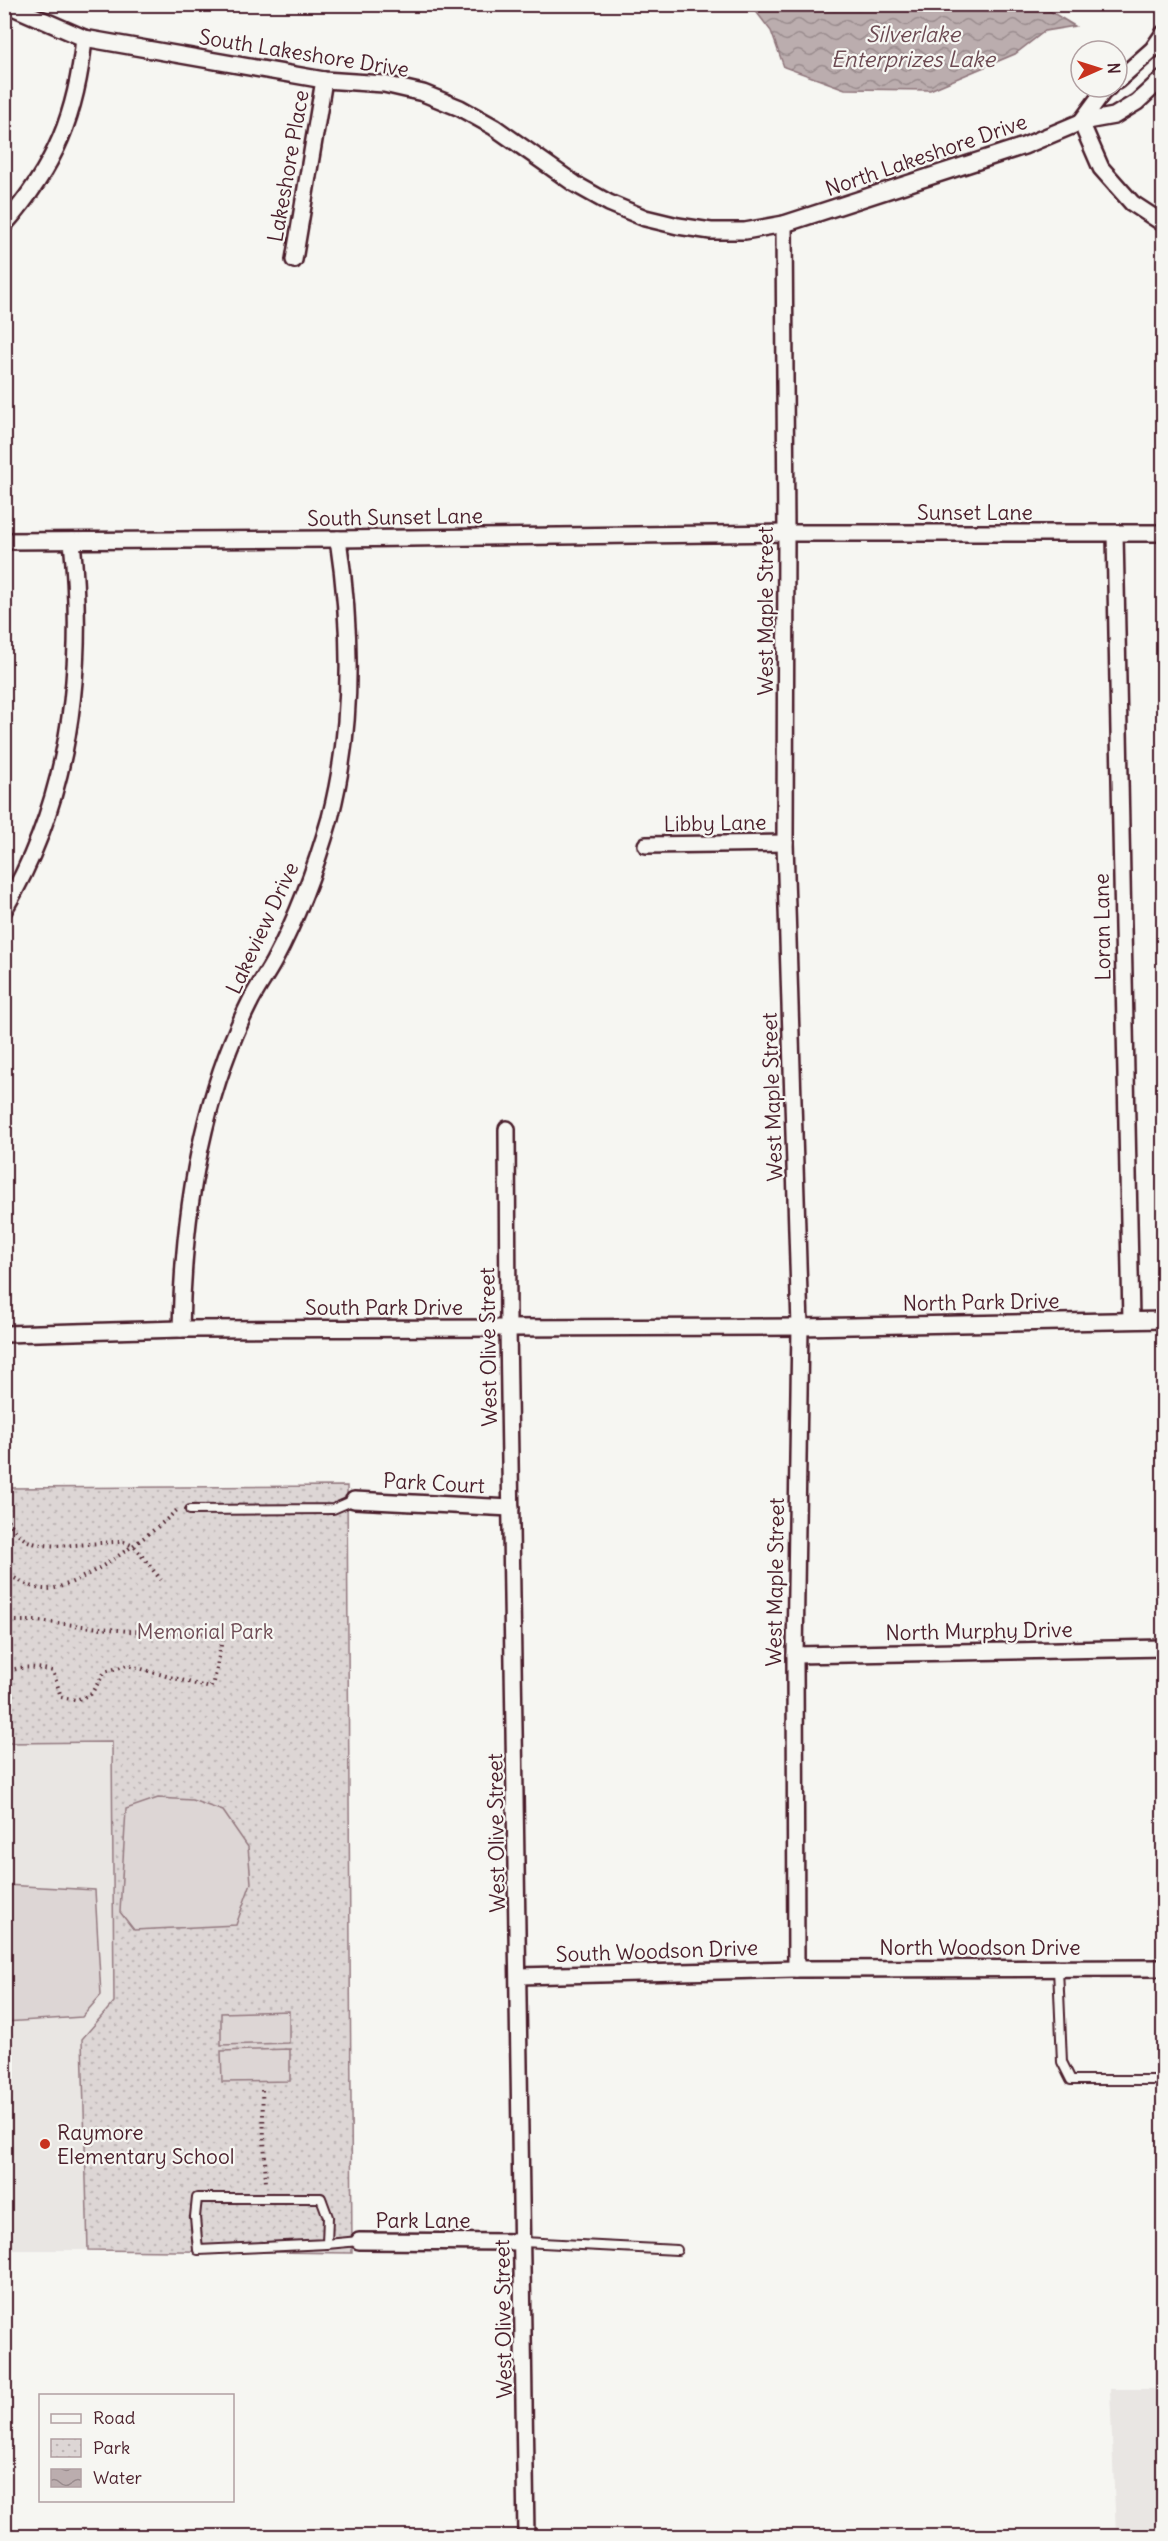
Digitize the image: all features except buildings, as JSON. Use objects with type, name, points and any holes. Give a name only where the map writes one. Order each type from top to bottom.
[{"type":"street","name":"South Lakeshore Drive","points":[[6,4],[84,38],[324,80],[384,84],[423,93],[460,108],[494,127],[575,184],[609,203],[645,218],[711,231],[745,231],[783,224]]},
{"type":"street","points":[[1129,70],[1153,49],[1164,33]]},
{"type":"street","points":[[4,225],[47,170],[60,143],[74,106],[81,72],[84,38]]},
{"type":"street","name":"North Lakeshore Drive","points":[[783,224],[1024,146],[1081,122],[1114,116],[1137,102],[1164,77]]},
{"type":"street","name":"Lakeshore Place","points":[[294,260],[324,80]]},
{"type":"street","points":[[1098,99],[1081,122],[1101,168],[1132,203],[1156,221],[1164,224]]},
{"type":"street","name":"West Maple Street","points":[[783,224],[786,533],[784,843],[800,1327],[795,1655],[796,1969]]},
{"type":"street","name":"Sunset Lane","points":[[786,533],[1164,533]]},
{"type":"street","name":"South Sunset Lane","points":[[4,541],[786,533]]},
{"type":"street","name":"Loran Lane","points":[[1115,534],[1131,1320]]},
{"type":"street","name":"Lakeview Drive","points":[[181,1329],[182,1283],[188,1217],[196,1166],[208,1115],[224,1065],[249,1004],[274,961],[314,869],[330,816],[342,761],[348,706],[350,650],[346,594],[338,539]]},
{"type":"street","points":[[4,910],[32,854],[50,805],[73,705],[78,643],[77,592],[72,541]]},
{"type":"street","name":"Libby Lane","points":[[646,845],[784,843]]},
{"type":"street","name":"West Olive Street","points":[[507,1130],[526,2536]]},
{"type":"street","name":"North Park Drive","points":[[800,1327],[1164,1320]]},
{"type":"street","name":"South Park Drive","points":[[4,1334],[181,1329],[800,1327]]},
{"type":"street","name":"Park Court","points":[[354,1500],[511,1508]]},
{"type":"street","name":"North Murphy Drive","points":[[795,1655],[1164,1648]]},
{"type":"street","name":"North Woodson Drive","points":[[796,1969],[1164,1968]]},
{"type":"street","name":"South Woodson Drive","points":[[519,1976],[796,1969]]},
{"type":"street","name":"Park Lane","points":[[359,2241],[523,2242]]},
{"type":"lane","points":[[190,1510],[333,1509],[354,1500]]},
{"type":"lane","points":[[1058,1968],[1062,2062],[1071,2080],[1164,2080]]},
{"type":"lane","points":[[327,2244],[328,2217],[321,2198],[197,2198],[195,2217],[198,2250],[327,2244],[359,2241]]},
{"type":"lane","points":[[523,2242],[677,2250]]},
{"type":"path","points":[[4,1573],[36,1588],[50,1589],[78,1579],[134,1546],[183,1504],[190,1510]]},
{"type":"path","points":[[4,1515],[24,1538],[32,1543],[51,1545],[124,1542],[134,1546],[161,1580]]},
{"type":"path","points":[[4,1621],[38,1621],[127,1631],[220,1635],[222,1640],[214,1682],[210,1688],[127,1665],[105,1672],[91,1694],[76,1700],[61,1697],[53,1671],[36,1666],[14,1668],[4,1673]]},
{"type":"path","points":[[262,2090],[267,2198]]},
{"type":"shaded area","name":"Raymore Elementary School","points":[[112,1741],[114,2002],[82,2039],[88,2250],[12,2250],[7,2536],[4,2536],[4,1743]]},
{"type":"shaded area","points":[[1110,2389],[1163,2389],[1163,2536],[1116,2536]]},
{"type":"green space","name":"Memorial Park","points":[[347,1486],[352,2253],[88,2250],[82,2039],[114,2002],[112,1742],[5,1743],[4,1488]]},
{"type":"green space","points":[[158,1798],[192,1800],[223,1811],[248,1847],[251,1883],[236,1925],[134,1930],[120,1912],[126,1809]]},
{"type":"green space","points":[[5,1885],[95,1890],[101,1995],[82,2017],[5,2022]]},
{"type":"green space","points":[[289,2011],[289,2043],[221,2045],[221,2013]]},
{"type":"green space","points":[[290,2049],[290,2081],[222,2082],[221,2051]]},
{"type":"water","name":"Silverlake Enterprizes Lake","points":[[751,5],[1040,5],[1075,26],[1045,31],[1015,54],[930,90],[845,89],[784,67],[771,31]]},
{"type":"place","name":"Raymore Elementary School","points":[[45,2144]]}]
